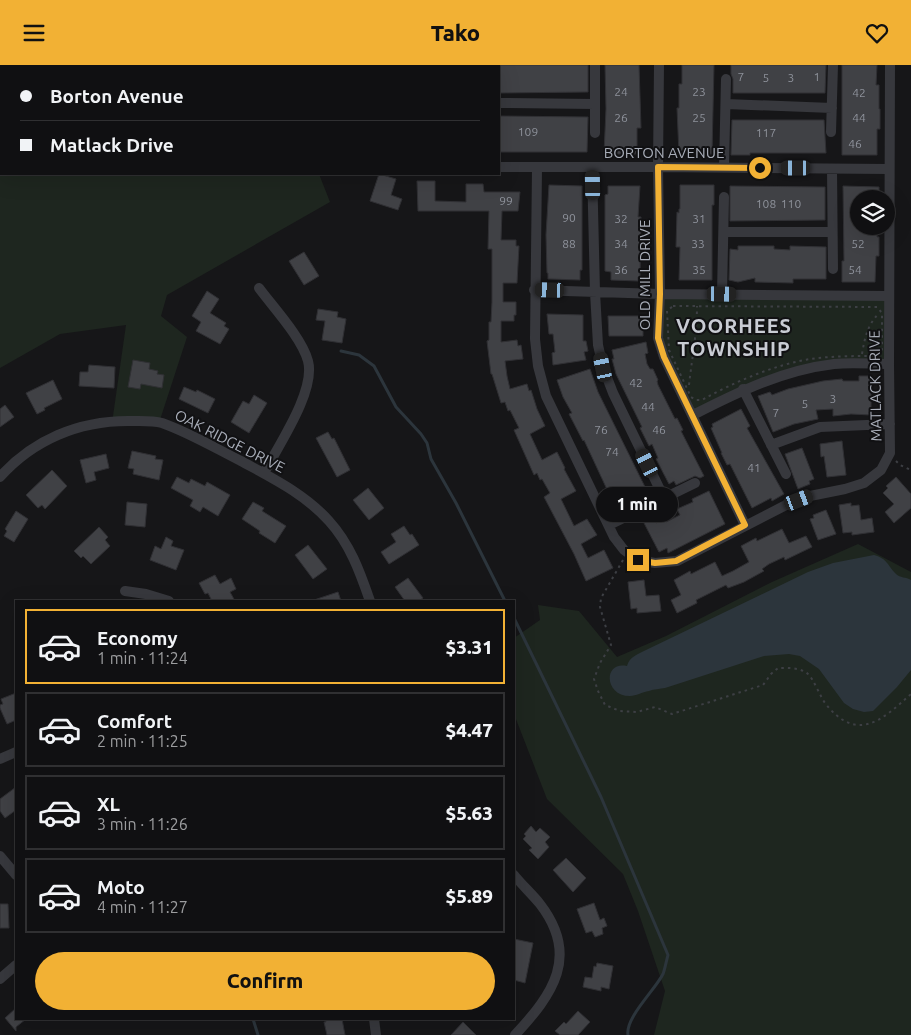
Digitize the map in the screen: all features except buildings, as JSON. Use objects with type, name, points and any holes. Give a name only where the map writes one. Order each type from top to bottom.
[{"type":"street","points":[[595,65],[595,133]]},
{"type":"street","name":"OLD MILL DRIVE","points":[[659,65],[660,294],[658,338],[664,357],[745,525]]},
{"type":"street","points":[[831,132],[833,65]]},
{"type":"street","name":"MATLACK DRIVE","points":[[536,167],[535,339],[538,366],[546,396],[614,537],[624,550],[638,560],[655,563],[676,561],[788,504],[810,496],[864,483],[881,470],[890,453],[890,65]]},
{"type":"street","points":[[724,167],[726,79]]},
{"type":"street","points":[[500,103],[595,104]]},
{"type":"street","points":[[726,105],[832,108]]},
{"type":"street","name":"BORTON AVENUE","points":[[500,167],[889,169]]},
{"type":"street","points":[[592,167],[598,345],[603,367],[613,393],[664,498]]},
{"type":"street","points":[[832,169],[833,269]]},
{"type":"street","points":[[722,294],[724,197]]},
{"type":"street","points":[[724,231],[832,232]]},
{"type":"street","points":[[259,288],[299,342],[308,361],[309,379],[297,411],[264,473]]},
{"type":"street","points":[[534,290],[660,294],[889,296]]},
{"type":"street","points":[[692,415],[743,389],[788,373],[835,364],[889,364]]},
{"type":"street","points":[[743,389],[786,474]]},
{"type":"street","name":"OAK RIDGE DRIVE","points":[[0,477],[26,452],[49,438],[86,426],[110,421],[160,423],[193,436],[264,473],[307,501],[342,536],[354,557],[370,600]]},
{"type":"street","points":[[771,445],[820,427],[890,424]]},
{"type":"street","points":[[609,525],[695,483]]},
{"type":"street","points":[[125,591],[146,594],[166,600]]},
{"type":"street","points":[[0,759],[15,752]]},
{"type":"street","points":[[0,856],[15,874]]},
{"type":"street","points":[[515,876],[540,903],[549,917],[557,936],[560,955],[558,972],[548,996],[536,1013],[515,1035]]},
{"type":"street","points":[[0,979],[15,966]]},
{"type":"street","points":[[374,1020],[376,1035]]},
{"type":"path","points":[[673,305],[877,307],[881,311],[881,351],[875,356],[810,359],[788,364],[765,371],[702,400],[693,399],[669,350],[668,311],[673,305]]},
{"type":"path","points":[[688,389],[697,329],[697,306]]},
{"type":"path","points":[[862,356],[865,333],[881,311]]},
{"type":"path","points":[[890,453],[900,465],[911,470]]},
{"type":"path","points":[[624,550],[624,559],[601,598],[600,607],[611,645],[600,663],[594,679],[605,705],[620,711],[637,712],[655,707],[672,714],[763,685],[778,668],[793,667],[808,674],[825,703],[838,716],[852,723],[865,726],[884,718],[911,694]]},
{"type":"shaded area","points":[[0,175],[319,175],[330,202],[167,295],[161,316],[187,337],[158,426],[112,423],[126,325],[60,334],[0,368]]},
{"type":"shaded area","points":[[660,294],[889,296],[889,364],[788,373],[693,415],[664,357]]},
{"type":"shaded area","points":[[858,544],[911,572],[911,1035],[654,1035],[665,991],[638,911],[623,874],[547,799],[515,717],[515,637],[540,620],[538,605],[579,611],[617,657],[666,636],[772,582]]},
{"type":"shaded area","points":[[874,555],[885,560],[898,575],[911,580],[911,670],[873,711],[864,712],[853,709],[844,703],[819,669],[800,656],[789,654],[764,656],[665,688],[632,696],[621,695],[611,685],[611,673],[614,669],[619,666],[627,666],[632,658],[640,653],[808,572],[833,563]]},
{"type":"waterway","points":[[341,351],[359,355],[374,366],[396,407],[427,443],[431,459],[456,503],[504,600]]},
{"type":"waterway","points":[[515,620],[601,797],[668,955],[663,974],[636,1012],[628,1028],[628,1035]]},
{"type":"waterway","points":[[253,1020],[258,1035]]},
{"type":"district","name":"VOORHEES TOWNSHIP","points":[[734,336]]},
{"type":"route","points":[[638,560],[655,563],[676,561],[745,525],[664,357],[658,338],[660,294],[658,167],[760,168]]}]
